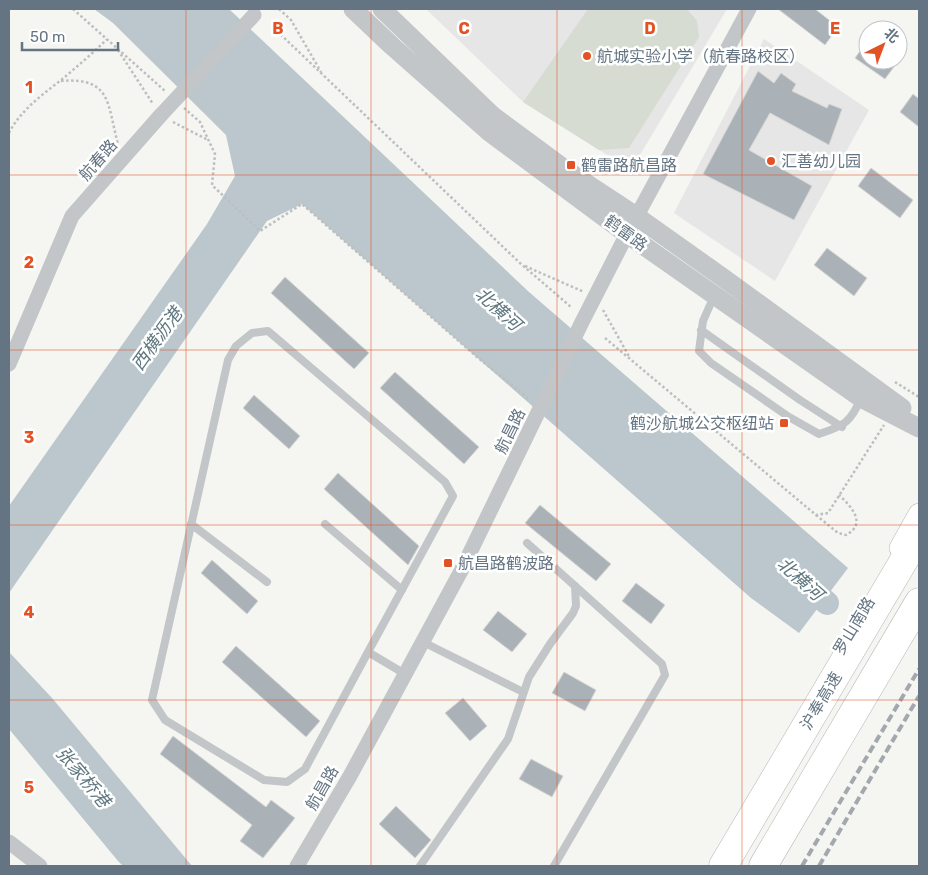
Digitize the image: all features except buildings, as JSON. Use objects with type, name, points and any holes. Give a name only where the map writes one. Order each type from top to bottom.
[{"type":"highway","name":"沪奉高速","points":[[723,866],[919,535]]},
{"type":"highway","points":[[763,866],[919,602]]},
{"type":"main road","name":"罗山南路","points":[[712,866],[919,514]]},
{"type":"main road","points":[[763,866],[919,589]]},
{"type":"street","name":"鹤雷路","points":[[353,9],[488,131],[627,234],[714,294],[864,391],[919,420]]},
{"type":"street","name":"鹤雷路","points":[[382,9],[493,116],[566,170],[636,216],[722,277],[891,413],[919,428]]},
{"type":"street","name":"航昌路","points":[[297,866],[350,776],[461,571],[582,322],[636,216],[749,9]]},
{"type":"street","name":"航春路","points":[[9,364],[72,216],[160,116],[257,12]]},
{"type":"street","points":[[9,842],[40,866]]},
{"type":"lane","points":[[714,294],[701,330],[699,351],[711,363],[789,417],[820,434],[842,427],[856,411],[864,391]]},
{"type":"lane","points":[[701,330],[800,400],[842,427]]},
{"type":"lane","points":[[268,331],[445,482],[453,496],[305,770],[287,782],[264,780],[165,720],[152,700],[191,524],[228,360],[236,346],[252,333],[268,331]]},
{"type":"lane","points":[[191,524],[267,582]]},
{"type":"lane","points":[[325,524],[402,590]]},
{"type":"lane","points":[[527,543],[662,664],[665,675],[554,866]]},
{"type":"lane","points":[[420,866],[508,740],[529,677],[573,613],[576,606],[575,586]]},
{"type":"lane","points":[[423,642],[523,692]]},
{"type":"lane","points":[[368,652],[405,674]]},
{"type":"path","points":[[73,9],[171,96]]},
{"type":"path","points":[[279,9],[291,20],[324,76]]},
{"type":"path","points":[[276,31],[521,264],[571,307]]},
{"type":"path","points":[[9,134],[12,126],[24,111],[106,39]]},
{"type":"path","points":[[116,47],[160,116],[208,140]]},
{"type":"path","points":[[59,81],[77,80],[92,84],[103,92],[108,102],[122,160]]},
{"type":"path","points":[[178,103],[200,122],[215,154],[212,185],[260,231],[302,204],[477,357],[540,409]]},
{"type":"path","points":[[521,264],[595,297],[632,361]]},
{"type":"path","points":[[605,338],[838,533],[846,535],[857,525],[857,518],[840,495]]},
{"type":"path","points":[[816,515],[828,512],[891,413]]},
{"type":"shaded area","name":"航城实验小学（航春路校区）","points":[[426,9],[727,9],[631,170],[523,102]]},
{"type":"shaded area","name":"航城实验小学（航春路校区）","points":[[588,9],[687,9],[697,21],[699,37],[629,148],[599,150],[523,102]]},
{"type":"shaded area","name":"汇善幼儿园","points":[[764,39],[869,110],[775,281],[674,213]]},
{"type":"water","name":"西横沥港","points":[[94,9],[229,9],[529,292],[848,568],[799,633],[751,598],[302,204],[267,221],[9,593],[9,506],[207,224],[235,176],[226,135],[113,23]]},
{"type":"water","name":"张家桥港","points":[[9,652],[52,698],[192,866],[123,866],[118,861],[9,729]]},
{"type":"waterway","name":"北横河","points":[[799,579],[827,603]]},
{"type":"railway","points":[[802,866],[919,669]]},
{"type":"railway","points":[[819,866],[919,696]]},
{"type":"place","name":"航城实验小学（航春路校区）","points":[[587,56]]},
{"type":"place","name":"汇善幼儿园","points":[[771,161]]},
{"type":"place","name":"鹤雷路航昌路","points":[[571,165]]},
{"type":"place","name":"鹤沙航城公交枢纽站","points":[[784,423]]},
{"type":"place","name":"航昌路鹤波路","points":[[448,563]]}]
